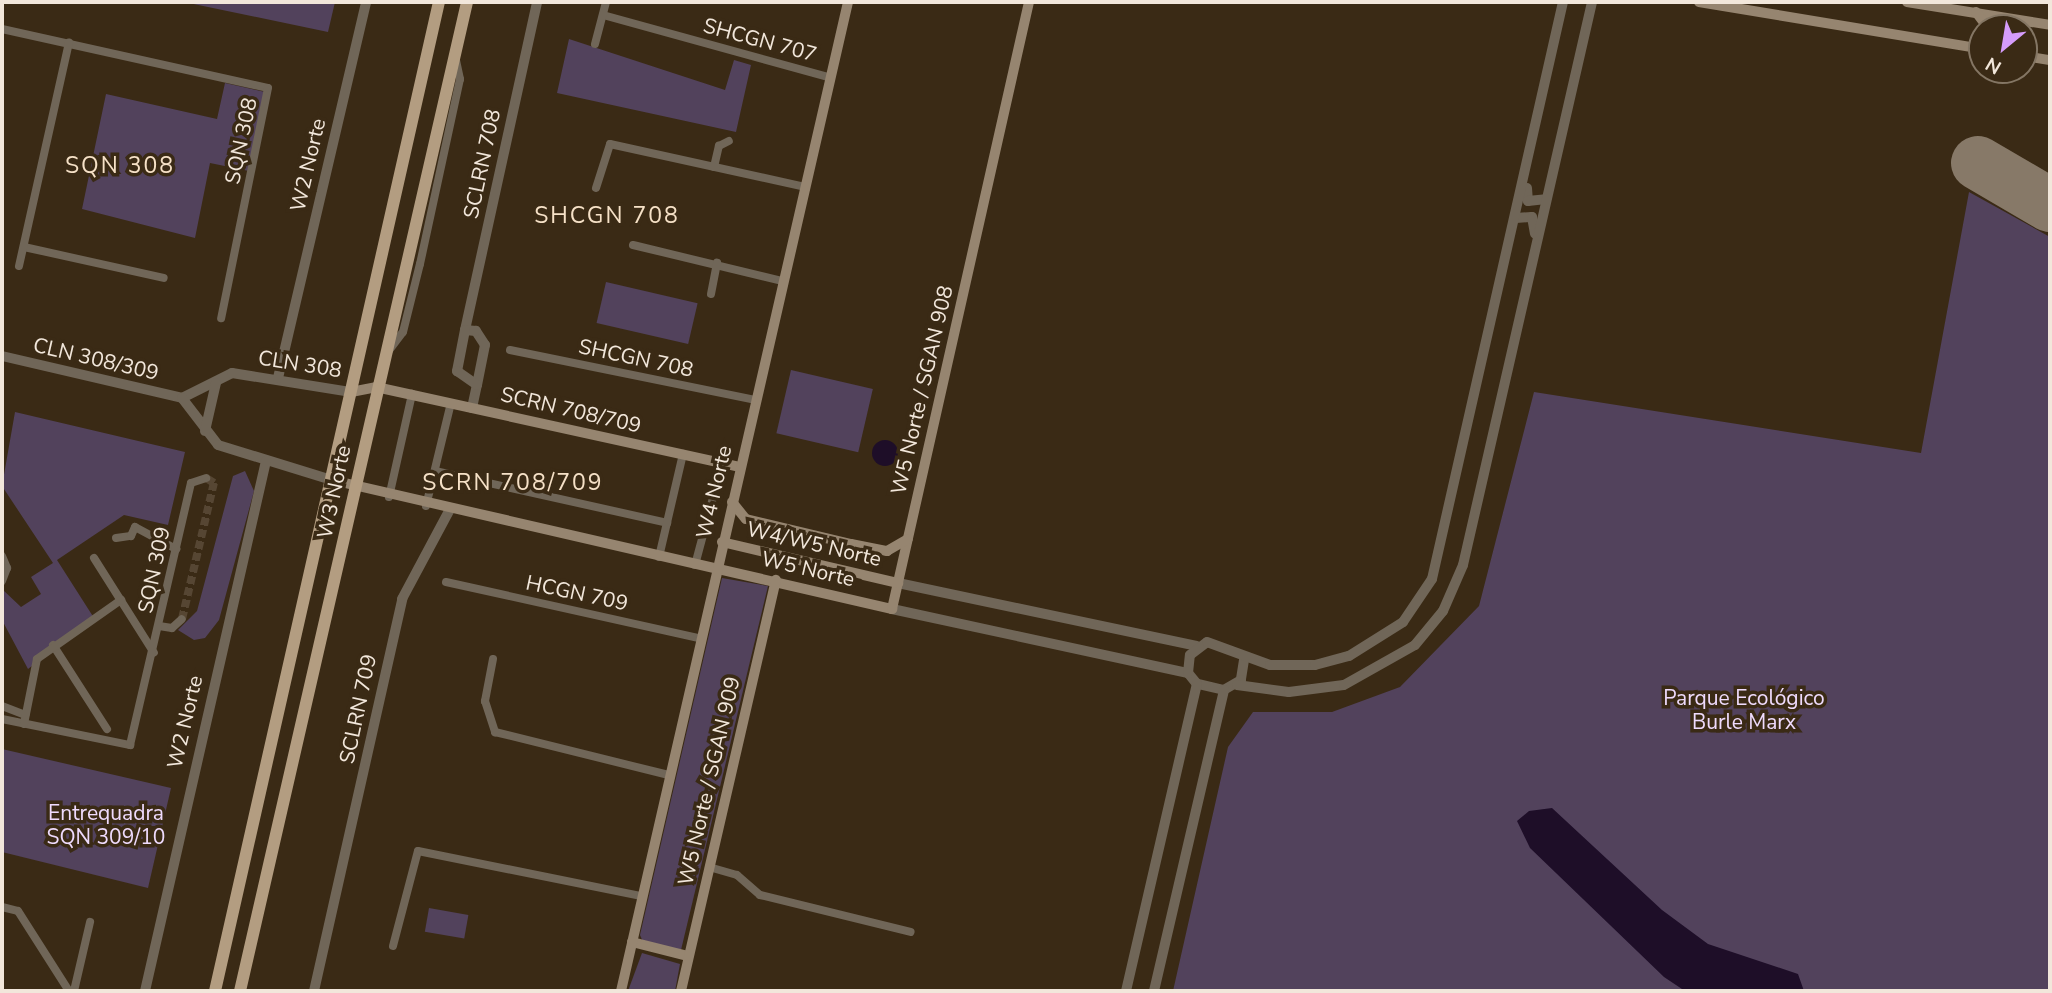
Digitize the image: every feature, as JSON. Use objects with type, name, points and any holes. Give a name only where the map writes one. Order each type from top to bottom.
[{"type":"main road","name":"W3 Norte","points":[[215,991],[439,2]]},
{"type":"main road","name":"W3 Norte","points":[[240,991],[342,546],[382,357],[453,51],[467,2]]},
{"type":"main road","name":"W4 Norte","points":[[621,991],[782,281],[801,186],[848,2]]},
{"type":"main road","name":"W5 Norte / SGAN 908","points":[[892,609],[1029,2]]},
{"type":"main road","points":[[1699,2],[1968,44]]},
{"type":"main road","points":[[1908,2],[2050,25]]},
{"type":"main road","points":[[381,264],[380,296],[390,301],[398,296]]},
{"type":"main road","points":[[369,318],[384,313],[389,329]]},
{"type":"main road","name":"CLN 308","points":[[351,392],[376,387]]},
{"type":"main road","name":"SCRN 708/709","points":[[376,387],[739,467]]},
{"type":"main road","points":[[332,480],[426,506],[715,568]]},
{"type":"main road","points":[[732,499],[746,519],[851,544],[887,551],[909,538]]},
{"type":"main road","points":[[324,516],[324,549],[342,546]]},
{"type":"main road","name":"W4/W5 Norte","points":[[722,542],[898,583]]},
{"type":"main road","points":[[313,562],[328,563],[335,574]]},
{"type":"main road","name":"W5 Norte","points":[[715,568],[892,609]]},
{"type":"main road","name":"W5 Norte / SGAN 909","points":[[681,991],[776,580]]},
{"type":"main road","points":[[632,942],[688,956]]},
{"type":"street","name":"W2 Norte","points":[[278,378],[366,2]]},
{"type":"street","points":[[595,44],[606,2]]},
{"type":"street","points":[[1546,199],[1535,203],[1526,195],[1563,2]]},
{"type":"street","points":[[892,609],[1188,673],[1197,684],[1224,690],[1237,685],[1289,692],[1344,685],[1415,645],[1443,611],[1463,565],[1592,2]]},
{"type":"street","name":"SCLRN 708","points":[[477,386],[457,371],[537,4]]},
{"type":"street","name":"SHCGN 707","points":[[603,15],[828,77]]},
{"type":"street","name":"SQN 308","points":[[2,29],[268,88],[221,318]]},
{"type":"street","points":[[19,266],[69,43]]},
{"type":"street","name":"SCLRN 708","points":[[382,357],[403,332],[419,264],[460,79],[453,51]]},
{"type":"street","points":[[898,583],[1196,646],[1221,643],[1244,660],[1293,666],[1349,656],[1394,630],[1420,597],[1442,547],[1536,135]]},
{"type":"street","points":[[714,167],[719,146],[729,141]]},
{"type":"street","points":[[596,188],[610,144],[801,186]]},
{"type":"street","points":[[1516,218],[1525,214],[1534,220],[1531,270]]},
{"type":"street","points":[[633,245],[717,263],[782,281]]},
{"type":"street","points":[[24,247],[164,278]]},
{"type":"street","points":[[711,294],[717,263]]},
{"type":"street","points":[[465,330],[484,340],[472,408]]},
{"type":"street","name":"SHCGN 708","points":[[510,350],[755,400]]},
{"type":"street","name":"CLN 308/309","points":[[2,356],[182,398]]},
{"type":"street","name":"CLN 308","points":[[182,398],[232,373],[278,378],[351,392]]},
{"type":"street","points":[[205,433],[216,383]]},
{"type":"street","points":[[389,497],[412,394]]},
{"type":"street","points":[[182,398],[205,433],[218,445],[332,480]]},
{"type":"street","points":[[426,506],[450,403]]},
{"type":"street","points":[[659,557],[683,454]]},
{"type":"street","name":"W2 Norte","points":[[145,991],[266,461]]},
{"type":"street","points":[[695,565],[722,464]]},
{"type":"street","points":[[435,471],[667,523]]},
{"type":"street","name":"SQN 309","points":[[2,719],[25,719],[130,745],[154,653],[188,495],[193,480],[206,478]]},
{"type":"street","name":"SCLRN 709","points":[[314,991],[402,599],[449,511]]},
{"type":"street","points":[[116,538],[131,536],[135,527],[176,549]]},
{"type":"street","points":[[2,556],[7,568],[2,581]]},
{"type":"street","name":"SQN 309","points":[[94,558],[154,653]]},
{"type":"street","name":"HCGN 709","points":[[446,582],[699,638]]},
{"type":"street","name":"SQN 309","points":[[25,719],[34,664],[53,645],[121,600]]},
{"type":"street","points":[[159,626],[172,628],[182,619]]},
{"type":"street","points":[[53,645],[107,729]]},
{"type":"street","points":[[1188,673],[1196,646]]},
{"type":"street","points":[[493,659],[485,701],[501,736],[669,775]]},
{"type":"street","points":[[1237,685],[1244,660]]},
{"type":"street","points":[[1126,991],[1197,684]]},
{"type":"street","points":[[1154,991],[1224,690]]},
{"type":"street","name":"SQN 309","points":[[2,706],[25,719]]},
{"type":"street","points":[[393,946],[418,850],[642,896]]},
{"type":"street","points":[[709,867],[737,875],[760,895],[911,932]]},
{"type":"street","points":[[2,907],[18,911],[71,991]]},
{"type":"street","points":[[71,991],[90,922]]},
{"type":"green space","points":[[184,2],[335,2],[328,32]]},
{"type":"green space","points":[[569,39],[725,90],[734,60],[751,65],[736,132],[557,93]]},
{"type":"green space","points":[[225,83],[265,92],[249,171],[210,163],[195,238],[82,209],[106,94],[217,119]]},
{"type":"green space","name":"Parque Ecológico Burle Marx","points":[[1969,192],[2050,237],[2050,991],[1173,991],[1228,747],[1253,712],[1332,712],[1400,687],[1479,606],[1534,392],[1921,453]]},
{"type":"green space","points":[[606,282],[698,303],[688,344],[597,323]]},
{"type":"green space","points":[[791,370],[873,389],[858,452],[776,433]]},
{"type":"green space","points":[[15,412],[185,452],[168,525],[124,515],[57,560],[94,618],[28,669],[2,620],[2,589],[21,607],[41,594],[31,577],[53,563],[2,486]]},
{"type":"green space","points":[[245,471],[254,491],[219,620],[205,638],[194,640],[178,630],[197,611],[233,476]]},
{"type":"green space","points":[[722,578],[768,586],[681,950],[643,942],[640,935]]},
{"type":"green space","name":"Entrequadra SQN 309/10","points":[[2,749],[171,788],[148,888],[2,852]]},
{"type":"green space","points":[[429,908],[468,915],[464,939],[425,932]]},
{"type":"green space","points":[[642,953],[680,964],[675,991],[628,991]]},
{"type":"shaded area","points":[[885,440],[895,443],[898,453],[895,463],[885,466],[875,463],[872,453],[875,443]]},
{"type":"shaded area","points":[[1552,808],[1662,910],[1708,944],[1798,974],[1804,991],[1685,991],[1664,977],[1530,848],[1517,821],[1529,811]]},
{"type":"runway","points":[[1978,163],[2050,205]]},
{"type":"tunnel","points":[[182,619],[214,483],[206,478]]},
{"type":"district","name":"SQN 308","points":[[120,166]]},
{"type":"district","name":"SHCGN 708","points":[[607,216]]},
{"type":"district","name":"SCRN 708/709","points":[[513,483]]}]
